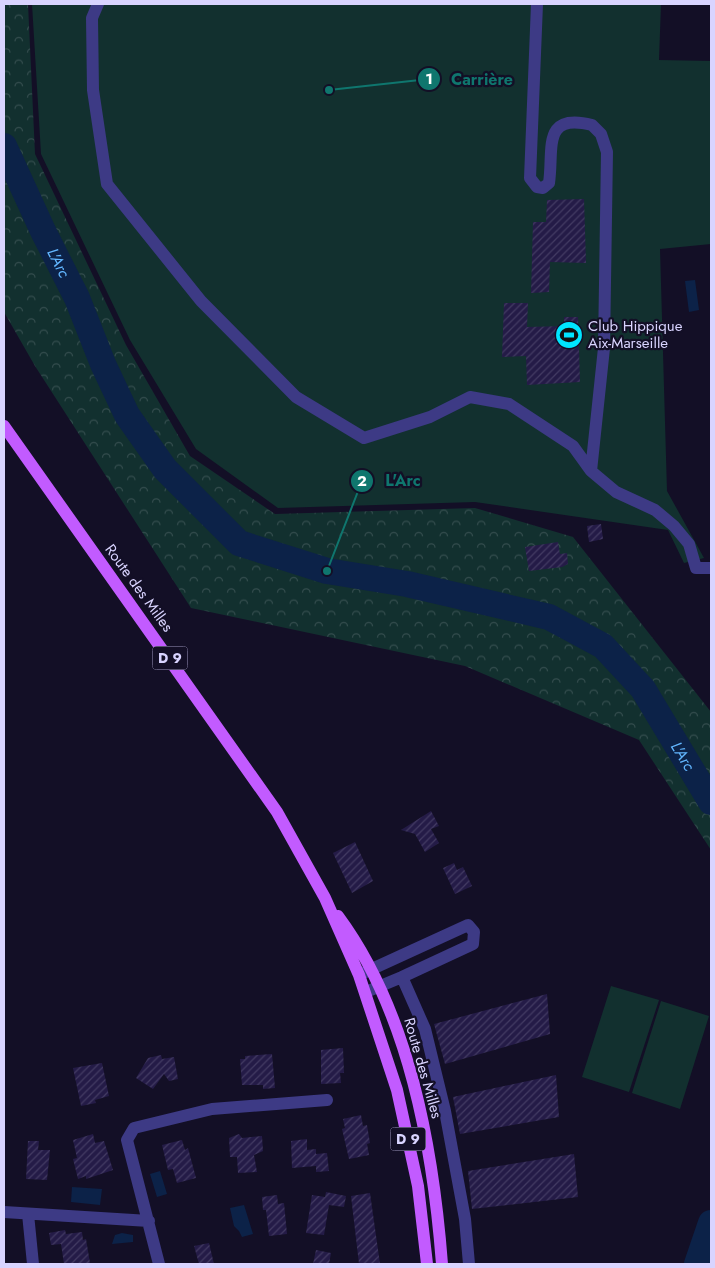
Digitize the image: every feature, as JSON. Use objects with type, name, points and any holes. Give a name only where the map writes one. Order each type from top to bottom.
[{"type":"main road","name":"Route des Milles","points":[[4,426],[277,812],[365,973],[378,987],[399,1038],[420,1108],[438,1214],[442,1264]]},
{"type":"main road","name":"Route des Milles","points":[[365,973],[366,992],[397,1090],[418,1186],[427,1264]]},
{"type":"street","points":[[98,4],[92,18],[92,90],[107,184],[201,301],[296,397],[364,438],[430,417],[470,397],[509,404],[573,446],[591,471],[616,492],[655,510],[674,526],[689,544],[696,568],[711,568]]},
{"type":"street","points":[[537,4],[530,178],[537,188],[543,188],[549,184],[553,134],[558,127],[567,122],[592,125],[600,134],[606,152],[604,348],[591,471]]},
{"type":"street","points":[[365,973],[468,925],[474,932],[473,944],[366,992]]},
{"type":"street","points":[[402,977],[424,1029],[445,1111],[465,1219],[469,1264]]},
{"type":"street","points":[[160,1264],[127,1140],[134,1128],[212,1109],[327,1100]]},
{"type":"street","points":[[4,1212],[149,1221]]},
{"type":"street","points":[[28,1214],[33,1264]]},
{"type":"green space","points":[[4,4],[28,4],[35,154],[126,345],[190,456],[275,514],[475,508],[573,537],[711,712],[711,850],[639,740],[465,666],[191,608],[35,366],[4,312]]},
{"type":"green space","points":[[32,4],[661,4],[659,60],[711,61],[711,244],[660,249],[667,491],[704,558],[684,563],[668,530],[475,502],[278,508],[196,449],[130,340],[41,154]]},
{"type":"green space","points":[[611,986],[659,1000],[629,1092],[582,1077]]},
{"type":"green space","points":[[661,1001],[709,1016],[680,1109],[632,1093]]},
{"type":"water","points":[[695,280],[699,310],[689,312],[685,281]]},
{"type":"water","points":[[160,1171],[167,1194],[157,1197],[150,1174]]},
{"type":"water","points":[[72,1187],[102,1189],[100,1205],[71,1202]]},
{"type":"water","points":[[244,1205],[253,1234],[242,1237],[234,1226],[230,1208]]},
{"type":"water","points":[[122,1233],[133,1235],[133,1242],[112,1244],[115,1235]]},
{"type":"building","points":[[584,199],[586,263],[550,262],[549,292],[531,293],[533,222],[546,222],[547,200]]},
{"type":"building","points":[[504,303],[528,303],[527,327],[564,326],[564,317],[578,317],[580,382],[527,385],[526,356],[502,357]]},
{"type":"building","points":[[601,524],[603,539],[589,542],[587,526]]},
{"type":"building","points":[[558,542],[560,554],[567,553],[568,564],[562,567],[529,571],[525,547]]},
{"type":"building","points":[[431,811],[439,826],[431,829],[439,843],[425,852],[415,834],[401,830]]},
{"type":"building","points":[[355,842],[373,881],[352,893],[333,853]]},
{"type":"building","points":[[454,863],[457,870],[463,867],[472,886],[455,894],[443,868]]},
{"type":"building","points":[[547,994],[550,1034],[445,1064],[434,1024]]},
{"type":"building","points":[[343,1048],[344,1073],[340,1073],[341,1083],[321,1084],[321,1050]]},
{"type":"building","points":[[272,1054],[275,1088],[263,1089],[263,1085],[242,1085],[240,1059],[245,1059],[245,1056]]},
{"type":"building","points":[[161,1055],[162,1059],[174,1057],[178,1079],[169,1081],[164,1074],[153,1089],[136,1078],[148,1058]]},
{"type":"building","points":[[102,1063],[109,1096],[95,1100],[96,1103],[81,1106],[73,1068]]},
{"type":"building","points":[[556,1075],[559,1117],[460,1134],[453,1097]]},
{"type":"building","points":[[361,1115],[363,1126],[367,1125],[370,1143],[367,1144],[369,1155],[349,1159],[342,1129],[345,1128],[343,1119]]},
{"type":"building","points":[[93,1134],[95,1143],[104,1141],[113,1170],[86,1179],[86,1176],[78,1179],[73,1159],[77,1158],[73,1140]]},
{"type":"building","points":[[239,1134],[242,1138],[262,1136],[263,1151],[254,1155],[257,1172],[238,1173],[237,1157],[230,1157],[229,1138]]},
{"type":"building","points":[[307,1139],[307,1150],[316,1149],[316,1154],[327,1153],[329,1171],[316,1172],[316,1166],[292,1168],[291,1141]]},
{"type":"building","points":[[182,1140],[185,1150],[188,1148],[196,1178],[177,1183],[173,1169],[168,1170],[162,1145]]},
{"type":"building","points":[[28,1141],[39,1141],[38,1150],[50,1150],[47,1180],[26,1179]]},
{"type":"building","points":[[574,1154],[578,1197],[472,1209],[468,1171]]},
{"type":"building","points":[[326,1192],[346,1196],[344,1207],[329,1205],[324,1235],[306,1233],[312,1195],[325,1197]]},
{"type":"building","points":[[370,1193],[380,1264],[359,1264],[351,1196]]},
{"type":"building","points":[[277,1195],[278,1204],[284,1203],[287,1234],[269,1236],[266,1210],[263,1210],[262,1197]]},
{"type":"building","points":[[65,1230],[66,1234],[82,1232],[83,1240],[86,1239],[90,1263],[64,1264],[61,1244],[51,1245],[49,1233]]},
{"type":"building","points":[[209,1243],[214,1264],[199,1264],[194,1246]]},
{"type":"building","points":[[316,1250],[331,1253],[329,1264],[313,1264]]},
{"type":"waterway","name":"L'Arc","points":[[4,146],[43,231],[77,298],[103,364],[127,415],[165,469],[239,543],[327,571],[407,584],[549,617],[603,646],[643,689],[711,802]]},
{"type":"waterway","name":"L'Arc","points":[[697,1264],[711,1223]]},
{"type":"place","name":"Carrière","points":[[329,90]]},
{"type":"place","name":"Club Hippique Aix-Marseille","points":[[569,335]]},
{"type":"place","name":"L'Arc","points":[[327,571]]}]
